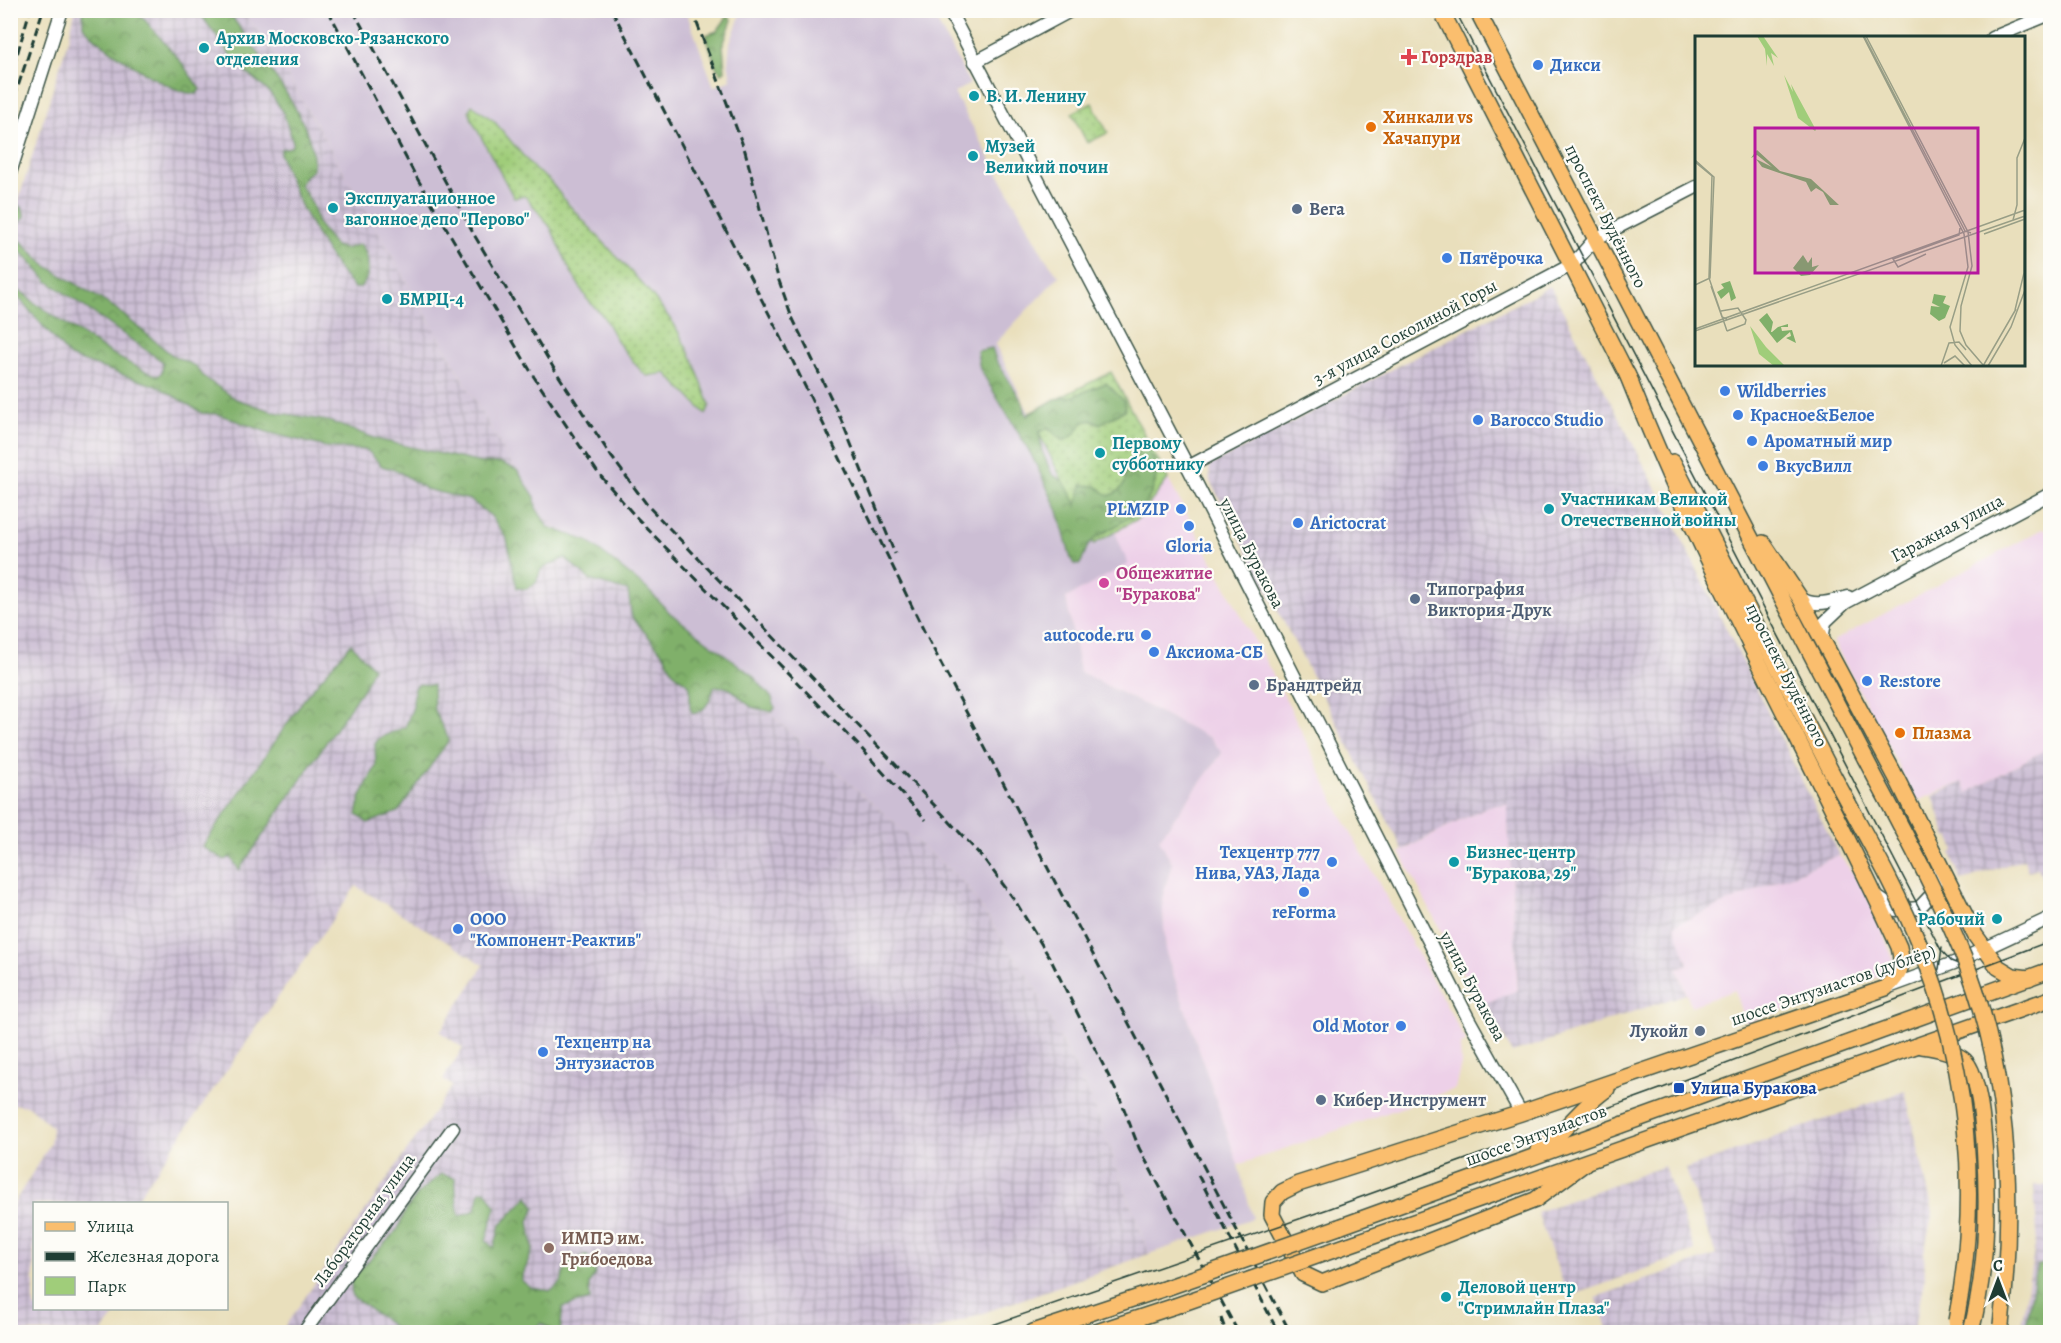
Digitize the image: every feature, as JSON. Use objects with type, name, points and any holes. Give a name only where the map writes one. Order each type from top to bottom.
[{"type":"main road","name":"проспект Будённого","points":[[1441,10],[1573,264],[1919,945],[1947,1027],[1962,1093],[1969,1197],[1964,1281],[1955,1327]]},
{"type":"main road","name":"проспект Будённого","points":[[1477,10],[1733,503],[1779,576],[1865,758],[1949,922],[1965,960],[1988,1036],[1998,1086],[2007,1156],[2009,1228],[2000,1329]]},
{"type":"main road","name":"проспект Будённого","points":[[1627,374],[1658,453],[1706,557],[1876,896],[1899,947],[1903,961],[1901,971],[1886,988]]},
{"type":"main road","name":"проспект Будённого","points":[[1779,576],[1800,598],[1984,949],[1998,967],[2013,976],[2029,978]]},
{"type":"main road","name":"шоссе Энтузиастов","points":[[1033,1332],[1339,1227],[2050,970]]},
{"type":"main road","name":"шоссе Энтузиастов (дублёр)","points":[[1625,1078],[1886,988]]},
{"type":"main road","points":[[1096,1332],[1584,1164],[2050,999]]},
{"type":"main road","points":[[1919,1046],[1940,1048],[1964,1060],[1972,1071],[1981,1112],[1986,1192],[1985,1244],[1971,1332]]},
{"type":"main road","points":[[1584,1164],[1544,1195],[1492,1219],[1322,1283],[1303,1274],[1277,1229],[1272,1215],[1273,1202],[1282,1192],[1308,1181],[1625,1078]]},
{"type":"main road","points":[[1514,1164],[1546,1146],[1592,1099],[1625,1078]]},
{"type":"street","points":[[10,173],[62,10]]},
{"type":"street","name":"улица Буракова","points":[[949,10],[1188,467],[1468,1018],[1521,1113]]},
{"type":"street","points":[[975,62],[1072,10]]},
{"type":"street","points":[[1997,36],[2050,14]]},
{"type":"street","name":"3-я улица Соколиной Горы","points":[[1188,467],[1573,264],[1595,239],[1695,188]]},
{"type":"street","name":"Гаражная улица","points":[[1822,640],[1824,622],[1830,615],[1861,593],[2050,494]]},
{"type":"street","name":"Гаражная улица","points":[[1800,598],[1808,603],[1824,603],[1861,593]]},
{"type":"street","points":[[1876,896],[1884,905],[1896,910],[1909,911],[1919,908],[1934,892],[1940,864]]},
{"type":"street","name":"шоссе Энтузиастов (дублёр)","points":[[1886,988],[1984,949],[2050,918]]},
{"type":"street","name":"Лабораторная улица","points":[[304,1332],[453,1128]]},
{"type":"shaded area","points":[[75,11],[243,11],[272,50],[329,146],[540,513],[965,884],[1030,979],[1093,1102],[1149,1254],[930,1332],[281,1332],[452,1086],[443,1079],[463,1048],[440,1032],[484,965],[356,886],[135,1202],[33,1202],[33,1310],[119,1310],[103,1331],[105,1332],[11,1332],[11,1208],[50,1144],[52,1127],[28,1106],[11,1104],[11,224]]},
{"type":"shaded area","points":[[243,11],[686,11],[714,87],[731,80],[728,61],[730,43],[742,11],[931,11],[970,84],[954,93],[1045,258],[1059,276],[995,344],[1094,544],[1115,532],[1128,564],[1066,598],[1080,672],[1210,738],[1222,753],[1159,839],[1172,863],[1162,899],[1166,953],[1238,1165],[1253,1218],[1149,1254],[1093,1102],[1030,979],[965,884],[540,513],[329,146],[272,50]]},
{"type":"shaded area","points":[[1550,286],[1665,505],[1839,855],[1674,925],[1688,964],[1677,968],[1686,994],[1512,1053],[1486,1003],[1518,990],[1507,804],[1488,806],[1403,850],[1210,481],[1209,466]]},
{"type":"shaded area","points":[[1168,479],[1287,701],[1340,813],[1466,1041],[1460,1046],[1461,1064],[1455,1089],[1238,1165],[1166,953],[1162,899],[1172,863],[1159,839],[1222,753],[1210,738],[1080,672],[1066,598],[1127,564],[1115,532],[1139,518]]},
{"type":"shaded area","points":[[2045,528],[2050,538],[2050,747],[1967,793],[1963,782],[1917,801],[1833,641]]},
{"type":"shaded area","points":[[2050,747],[2050,899],[2038,868],[2028,871],[2024,859],[1961,881],[1951,853],[1955,851],[1950,837],[1947,838],[1933,796],[1963,782],[1967,793]]},
{"type":"shaded area","points":[[1507,804],[1518,990],[1480,1006],[1400,852],[1488,806]]},
{"type":"shaded area","points":[[1839,855],[1863,886],[1893,958],[1886,974],[1746,1023],[1735,990],[1691,1006],[1677,968],[1688,964],[1673,925]]},
{"type":"shaded area","points":[[1905,1091],[1933,1212],[1924,1252],[1925,1276],[1913,1332],[1609,1332],[1596,1297],[1716,1255],[1685,1169]]},
{"type":"shaded area","points":[[1664,1166],[1695,1251],[1568,1297],[1537,1212]]},
{"type":"shaded area","points":[[2034,1185],[2050,1185],[2050,1332],[2020,1332],[2037,1234]]},
{"type":"green space","points":[[83,11],[137,11],[181,62],[200,89],[197,94],[170,86],[120,57],[83,26]]},
{"type":"green space","points":[[198,11],[228,11],[296,109],[306,130],[312,151],[313,170],[305,176],[300,185],[312,203],[318,224],[335,246],[345,249],[360,244],[366,254],[368,273],[359,288],[354,288],[332,259],[311,225],[293,188],[280,154],[281,149],[291,147],[293,142],[283,112],[271,94],[236,63]]},
{"type":"green space","points":[[728,16],[732,20],[723,45],[725,71],[721,73],[716,67],[706,35],[717,31]]},
{"type":"green space","points":[[1092,103],[1108,133],[1087,143],[1072,113]]},
{"type":"green space","points":[[472,105],[494,121],[535,170],[548,179],[568,204],[646,288],[674,324],[693,360],[710,405],[706,414],[666,373],[647,376],[642,372],[619,344],[603,316],[587,299],[570,270],[551,228],[528,199],[524,196],[514,198],[472,120],[469,110]]},
{"type":"green space","points":[[11,204],[22,207],[25,217],[13,228],[13,233],[45,265],[115,308],[172,355],[195,366],[205,378],[236,399],[274,412],[328,421],[380,440],[481,463],[501,463],[517,470],[535,497],[536,508],[548,527],[587,541],[646,588],[670,613],[752,675],[772,698],[775,708],[772,712],[754,708],[732,690],[714,687],[705,708],[693,713],[690,708],[690,686],[673,672],[665,656],[632,617],[628,591],[590,580],[565,558],[541,569],[536,583],[527,589],[517,588],[507,539],[491,516],[470,500],[426,489],[398,471],[382,466],[367,450],[326,447],[267,432],[218,414],[202,413],[159,387],[70,357],[12,290],[22,292],[110,353],[158,376],[162,372],[163,362],[49,282],[27,257],[11,247]]},
{"type":"green space","points":[[992,348],[996,360],[1023,403],[1027,416],[1055,399],[1074,396],[1106,383],[1124,401],[1125,410],[1100,424],[1093,420],[1083,422],[1069,438],[1061,440],[1049,428],[1039,432],[1042,451],[1052,474],[1064,482],[1077,505],[1082,485],[1096,486],[1109,496],[1119,491],[1125,481],[1124,466],[1138,459],[1136,449],[1144,442],[1154,460],[1156,475],[1148,499],[1127,520],[1092,541],[1079,565],[1074,564],[1071,559],[1058,511],[1031,454],[980,369],[977,351]]},
{"type":"green space","points":[[1111,372],[1168,479],[1139,518],[1094,544],[1029,413]]},
{"type":"green space","points":[[351,644],[373,668],[364,687],[239,870],[231,857],[225,860],[202,847],[307,695]]},
{"type":"green space","points":[[419,684],[433,685],[434,710],[449,740],[398,812],[368,823],[357,815],[361,796],[376,766],[375,744],[379,738],[405,727],[413,707],[414,688]]},
{"type":"green space","points":[[441,1174],[455,1178],[460,1216],[476,1210],[480,1191],[486,1190],[496,1207],[486,1240],[494,1248],[500,1226],[528,1196],[535,1207],[529,1221],[533,1249],[521,1280],[531,1288],[551,1291],[561,1283],[566,1265],[586,1255],[596,1266],[595,1274],[589,1284],[590,1300],[563,1307],[560,1332],[552,1332],[542,1323],[532,1332],[401,1332],[352,1296],[351,1280],[398,1229],[406,1210],[419,1193]]},
{"type":"green space","points":[[2050,1264],[2050,1332],[2025,1332],[2037,1265]]},
{"type":"tram line","points":[[1455,10],[1941,950],[1951,961],[1973,970]]},
{"type":"tram line","points":[[972,1332],[1328,1209],[1660,1089],[2050,941]]},
{"type":"tram line","points":[[1927,988],[1939,969],[1942,947]]},
{"type":"railway","points":[[10,79],[30,10]]},
{"type":"railway","points":[[10,111],[43,10]]},
{"type":"railway","points":[[328,10],[414,173],[534,377],[598,473],[635,516],[860,747],[926,820]]},
{"type":"railway","points":[[353,10],[473,233],[553,367],[611,456],[648,506],[937,808],[984,859],[1014,899],[1051,960],[1121,1101],[1139,1148],[1238,1332]]},
{"type":"railway","points":[[612,10],[781,337],[924,631],[1290,1332]]},
{"type":"railway","points":[[692,10],[745,151],[778,278],[792,317],[841,419],[895,554]]},
{"type":"railway","points":[[1198,1175],[1278,1332]]},
{"type":"railway","points":[[1221,1318],[1226,1332]]},
{"type":"place","name":"Архив Московско-Рязанского отделения","points":[[204,48]]},
{"type":"place","name":"Горздрав","points":[[1409,57]]},
{"type":"place","name":"Дикси","points":[[1538,65]]},
{"type":"place","name":"В. И. Ленину","points":[[974,96]]},
{"type":"place","name":"Хинкали vs Хачапури","points":[[1371,127]]},
{"type":"place","name":"Музей Великий почин","points":[[973,156]]},
{"type":"place","name":"Эксплуатационное вагонное депо \"Перово\"","points":[[333,208]]},
{"type":"place","name":"Вега","points":[[1297,209]]},
{"type":"place","name":"Пятёрочка","points":[[1447,258]]},
{"type":"place","name":"БМРЦ-4","points":[[387,299]]},
{"type":"place","name":"Wildberries","points":[[1725,391]]},
{"type":"place","name":"Красное&Белое","points":[[1738,415]]},
{"type":"place","name":"Barocco Studio","points":[[1478,420]]},
{"type":"place","name":"Ароматный мир","points":[[1752,441]]},
{"type":"place","name":"Первому субботнику","points":[[1100,453]]},
{"type":"place","name":"ВкусВилл","points":[[1763,466]]},
{"type":"place","name":"PLMZIP","points":[[1181,509]]},
{"type":"place","name":"Участникам Великой Отечественной войны","points":[[1549,509]]},
{"type":"place","name":"Arictocrat","points":[[1298,523]]},
{"type":"place","name":"Gloria","points":[[1189,526]]},
{"type":"place","name":"Общежитие \"Буракова\"","points":[[1104,583]]},
{"type":"place","name":"Типография Виктория-Друк","points":[[1415,599]]},
{"type":"place","name":"autocode.ru","points":[[1146,635]]},
{"type":"place","name":"Аксиома-СБ","points":[[1154,652]]},
{"type":"place","name":"Re:store","points":[[1867,681]]},
{"type":"place","name":"Брандтрейд","points":[[1254,685]]},
{"type":"place","name":"Плазма","points":[[1900,733]]},
{"type":"place","name":"Техцентр 777 Нива, УАЗ, Лада","points":[[1332,862]]},
{"type":"place","name":"Бизнес-центр \"Буракова, 29\"","points":[[1454,862]]},
{"type":"place","name":"reForma","points":[[1304,892]]},
{"type":"place","name":"Рабочий","points":[[1997,919]]},
{"type":"place","name":"ООО \"Компонент-Реактив\"","points":[[458,929]]},
{"type":"place","name":"Old Motor","points":[[1401,1026]]},
{"type":"place","name":"Лукойл","points":[[1700,1031]]},
{"type":"place","name":"Техцентр на Энтузиастов","points":[[543,1052]]},
{"type":"place","name":"Улица Буракова","points":[[1679,1088]]},
{"type":"place","name":"Кибер-Инструмент","points":[[1321,1100]]},
{"type":"place","name":"ИМПЭ им. Грибоедова","points":[[549,1248]]},
{"type":"place","name":"Деловой центр \"Стримлайн Плаза\"","points":[[1446,1297]]}]
